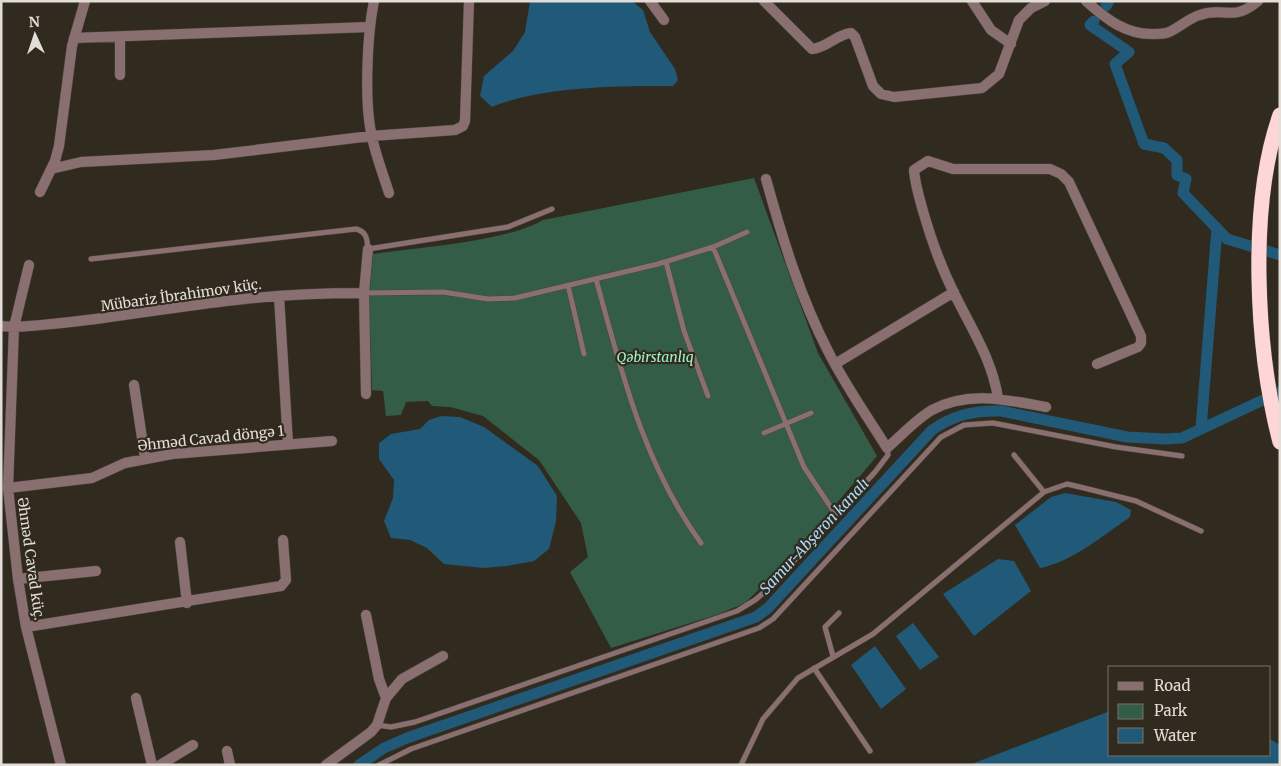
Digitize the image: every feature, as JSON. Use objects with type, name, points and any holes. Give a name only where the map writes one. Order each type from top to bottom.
[{"type":"highway","points":[[1280,115],[1269,154],[1260,246],[1262,347],[1271,408],[1280,442]]},
{"type":"street","points":[[40,192],[59,146],[74,38],[85,1]]},
{"type":"street","points":[[374,1],[369,26],[369,109],[371,136],[389,193]]},
{"type":"street","points":[[51,169],[81,162],[214,155],[371,136],[456,130],[463,126],[465,121],[469,1]]},
{"type":"street","points":[[650,1],[664,20]]},
{"type":"street","points":[[972,1],[991,30],[1011,44]]},
{"type":"street","points":[[768,2],[812,49],[821,49],[846,34],[856,37],[873,86],[881,94],[894,96],[982,88],[999,74],[1019,20],[1031,8],[1045,1]]},
{"type":"street","points":[[1086,1],[1112,22],[1134,34],[1167,33],[1200,14],[1236,14],[1249,9],[1258,1]]},
{"type":"street","points":[[74,38],[120,38],[369,26]]},
{"type":"street","points":[[120,38],[120,75]]},
{"type":"street","points":[[998,398],[995,377],[989,360],[939,260],[924,216],[914,180],[914,170],[917,166],[928,161],[953,169],[1050,169],[1061,174],[1069,182],[1141,336],[1141,343],[1138,348],[1097,364]]},
{"type":"street","points":[[766,179],[781,236],[822,340],[860,409],[888,448],[931,411],[969,398],[998,398],[1046,407]]},
{"type":"street","points":[[366,394],[364,293],[368,249]]},
{"type":"street","name":"Əhməd Cavad küç.","points":[[29,265],[14,328],[8,488],[18,579],[26,627],[61,765]]},
{"type":"street","points":[[835,364],[954,292]]},
{"type":"street","name":"Mübariz İbrahimov küç.","points":[[1,326],[14,328],[101,320],[218,302],[279,296],[364,293]]},
{"type":"street","points":[[279,296],[288,444]]},
{"type":"street","points":[[134,385],[145,458]]},
{"type":"street","name":"Əhməd Cavad döngə 1","points":[[8,488],[92,478],[125,463],[145,458],[332,441]]},
{"type":"street","points":[[26,627],[187,603],[282,586],[286,580],[282,540]]},
{"type":"street","points":[[180,542],[187,603]]},
{"type":"street","points":[[18,579],[96,571]]},
{"type":"street","points":[[366,615],[379,679],[386,698]]},
{"type":"street","points":[[326,765],[360,742],[377,725],[386,698],[402,679],[443,656]]},
{"type":"street","points":[[136,698],[152,765]]},
{"type":"street","points":[[160,765],[193,745]]},
{"type":"street","points":[[227,751],[230,765]]},
{"type":"lane","points":[[91,259],[356,229],[362,231],[367,237],[368,249],[508,227],[552,209]]},
{"type":"lane","points":[[364,293],[443,292],[488,299],[515,298],[666,262],[713,247],[747,232]]},
{"type":"lane","points":[[713,247],[788,424],[804,467],[836,515]]},
{"type":"lane","points":[[666,262],[684,331],[708,396]]},
{"type":"lane","points":[[596,279],[624,382],[646,442],[677,508],[701,543]]},
{"type":"lane","points":[[568,285],[584,354]]},
{"type":"lane","points":[[764,434],[811,413]]},
{"type":"lane","points":[[378,765],[411,749],[759,628],[773,620],[941,437],[959,427],[993,423],[1116,447],[1182,456]]},
{"type":"lane","points":[[377,725],[391,727],[415,722],[736,611],[755,600],[768,589],[884,461],[888,455],[888,448]]},
{"type":"lane","points":[[1014,455],[1044,492]]},
{"type":"lane","points":[[741,765],[763,719],[798,678],[873,634],[1044,492],[1067,484],[1090,489],[1136,501],[1200,531]]},
{"type":"lane","points":[[833,656],[825,626],[840,613]]},
{"type":"lane","points":[[814,668],[870,751]]},
{"type":"green space","name":"Qəbirstanlıq","points":[[754,178],[818,353],[877,456],[783,566],[745,603],[719,614],[611,648],[570,572],[588,557],[581,523],[539,460],[483,416],[450,407],[432,406],[428,401],[406,402],[401,415],[386,416],[383,391],[372,390],[369,299],[373,254],[485,239],[507,234],[543,220]]},
{"type":"water","points":[[530,1],[632,1],[643,10],[650,32],[675,69],[678,80],[673,86],[605,87],[557,91],[512,100],[492,107],[480,96],[484,76],[513,51],[525,32]]},
{"type":"water","points":[[441,416],[460,417],[484,427],[538,466],[557,496],[556,521],[549,549],[534,561],[483,568],[444,564],[427,548],[410,540],[391,538],[384,521],[393,498],[394,480],[379,459],[379,443],[391,434],[420,429],[429,420]]},
{"type":"water","points":[[1065,493],[1116,502],[1131,510],[1130,517],[1075,554],[1052,565],[1040,568],[1015,525],[1051,497]]},
{"type":"water","points":[[998,559],[1014,561],[1031,591],[974,636],[943,594]]},
{"type":"water","points":[[913,623],[939,657],[920,670],[896,636]]},
{"type":"water","points":[[875,646],[906,689],[881,709],[851,665]]},
{"type":"water","points":[[1108,712],[1108,756],[1271,756],[1271,740],[1280,745],[1280,765],[969,765]]},
{"type":"waterway","points":[[1106,6],[1109,1]]},
{"type":"waterway","points":[[1094,21],[1090,25],[1129,52],[1115,64],[1144,144],[1164,148],[1177,160],[1177,175],[1186,179],[1183,193],[1227,239],[1280,255]]},
{"type":"waterway","points":[[1201,429],[1217,228]]},
{"type":"waterway","name":"Samur-Abşeron kanalı","points":[[359,765],[384,748],[407,738],[756,617],[768,608],[932,430],[956,417],[982,411],[1001,411],[1127,437],[1182,438],[1280,392]]}]
